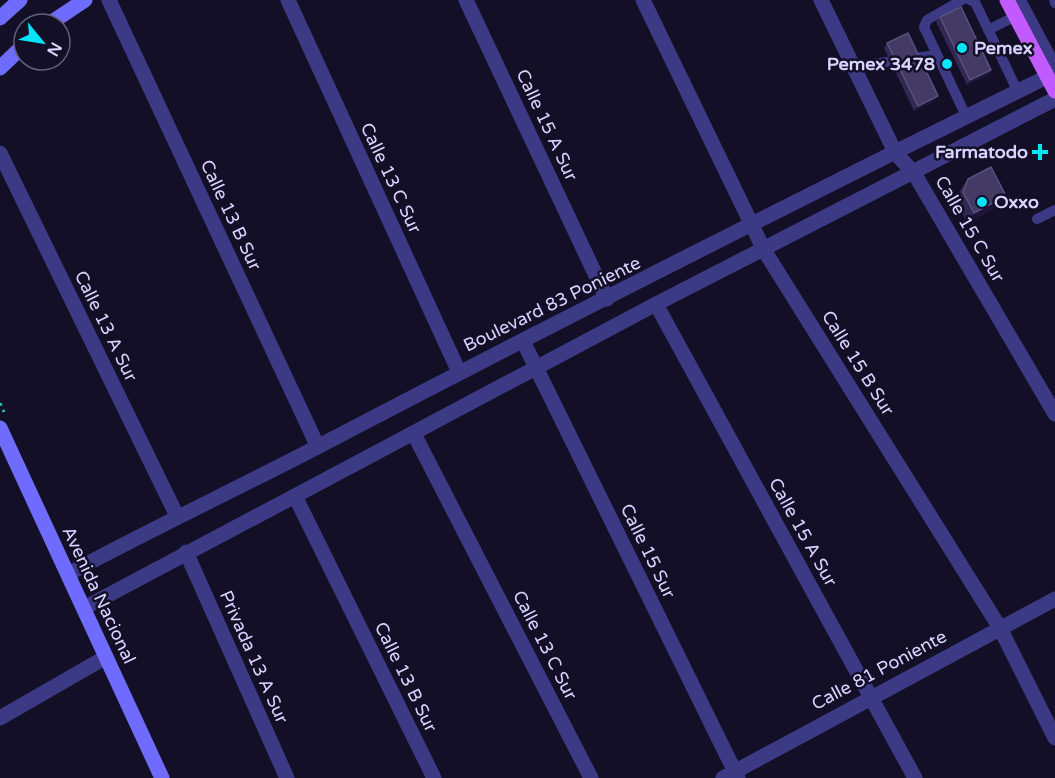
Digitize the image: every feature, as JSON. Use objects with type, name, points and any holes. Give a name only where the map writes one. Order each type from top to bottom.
[{"type":"main road","points":[[0,18],[20,0]]},
{"type":"main road","points":[[67,12],[85,0]]},
{"type":"main road","points":[[1007,0],[1052,71],[1055,92]]},
{"type":"main road","points":[[0,68],[12,56]]},
{"type":"main road","name":"Avenida Nacional","points":[[0,428],[4,450],[68,573],[162,778]]},
{"type":"street","name":"Calle 13 B Sur","points":[[109,0],[318,447]]},
{"type":"street","name":"Calle 13 C Sur","points":[[288,0],[459,372]]},
{"type":"street","name":"Calle 15 A Sur","points":[[466,0],[607,299]]},
{"type":"street","name":"Calle 15 B Sur","points":[[643,0],[764,250],[1000,628],[1055,738]]},
{"type":"street","name":"Calle 15 C Sur","points":[[821,0],[896,154],[914,173],[1055,414]]},
{"type":"street","name":"Boulevard 83 Poniente","points":[[68,573],[177,516],[318,447],[459,372],[1018,92],[1052,71]]},
{"type":"street","points":[[84,608],[656,304],[1055,99]]},
{"type":"street","name":"Calle 13 A Sur","points":[[0,153],[177,516]]},
{"type":"street","name":"Calle 15 A Sur","points":[[656,304],[915,778]]},
{"type":"street","name":"Calle 15 Sur","points":[[523,341],[732,776]]},
{"type":"street","name":"Calle 13 C Sur","points":[[414,434],[591,778]]},
{"type":"street","name":"Calle 13 B Sur","points":[[294,496],[434,778]]},
{"type":"street","name":"Privada 13 A Sur","points":[[186,552],[286,778]]},
{"type":"street","name":"Calle 81 Poniente","points":[[732,776],[871,696],[1055,598]]},
{"type":"street","points":[[0,718],[106,657]]},
{"type":"lane","points":[[962,0],[927,20],[924,27],[967,118]]},
{"type":"lane","points":[[970,0],[975,2],[1018,92]]},
{"type":"lane","points":[[1021,0],[1052,71]]},
{"type":"lane","points":[[988,30],[1016,16]]},
{"type":"lane","points":[[852,67],[936,55]]},
{"type":"lane","points":[[1037,219],[1055,210]]},
{"type":"building","name":"Pemex","points":[[961,7],[991,70],[970,80],[940,17]]},
{"type":"building","name":"Pemex","points":[[908,33],[938,96],[918,106],[887,43]]},
{"type":"building","points":[[991,167],[1006,196],[974,213],[963,192],[968,179]]},
{"type":"place","name":"Pemex","points":[[962,48]]},
{"type":"place","name":"Pemex 3478","points":[[947,64]]},
{"type":"place","name":"Farmatodo","points":[[1040,152]]},
{"type":"place","name":"Oxxo","points":[[982,202]]}]
